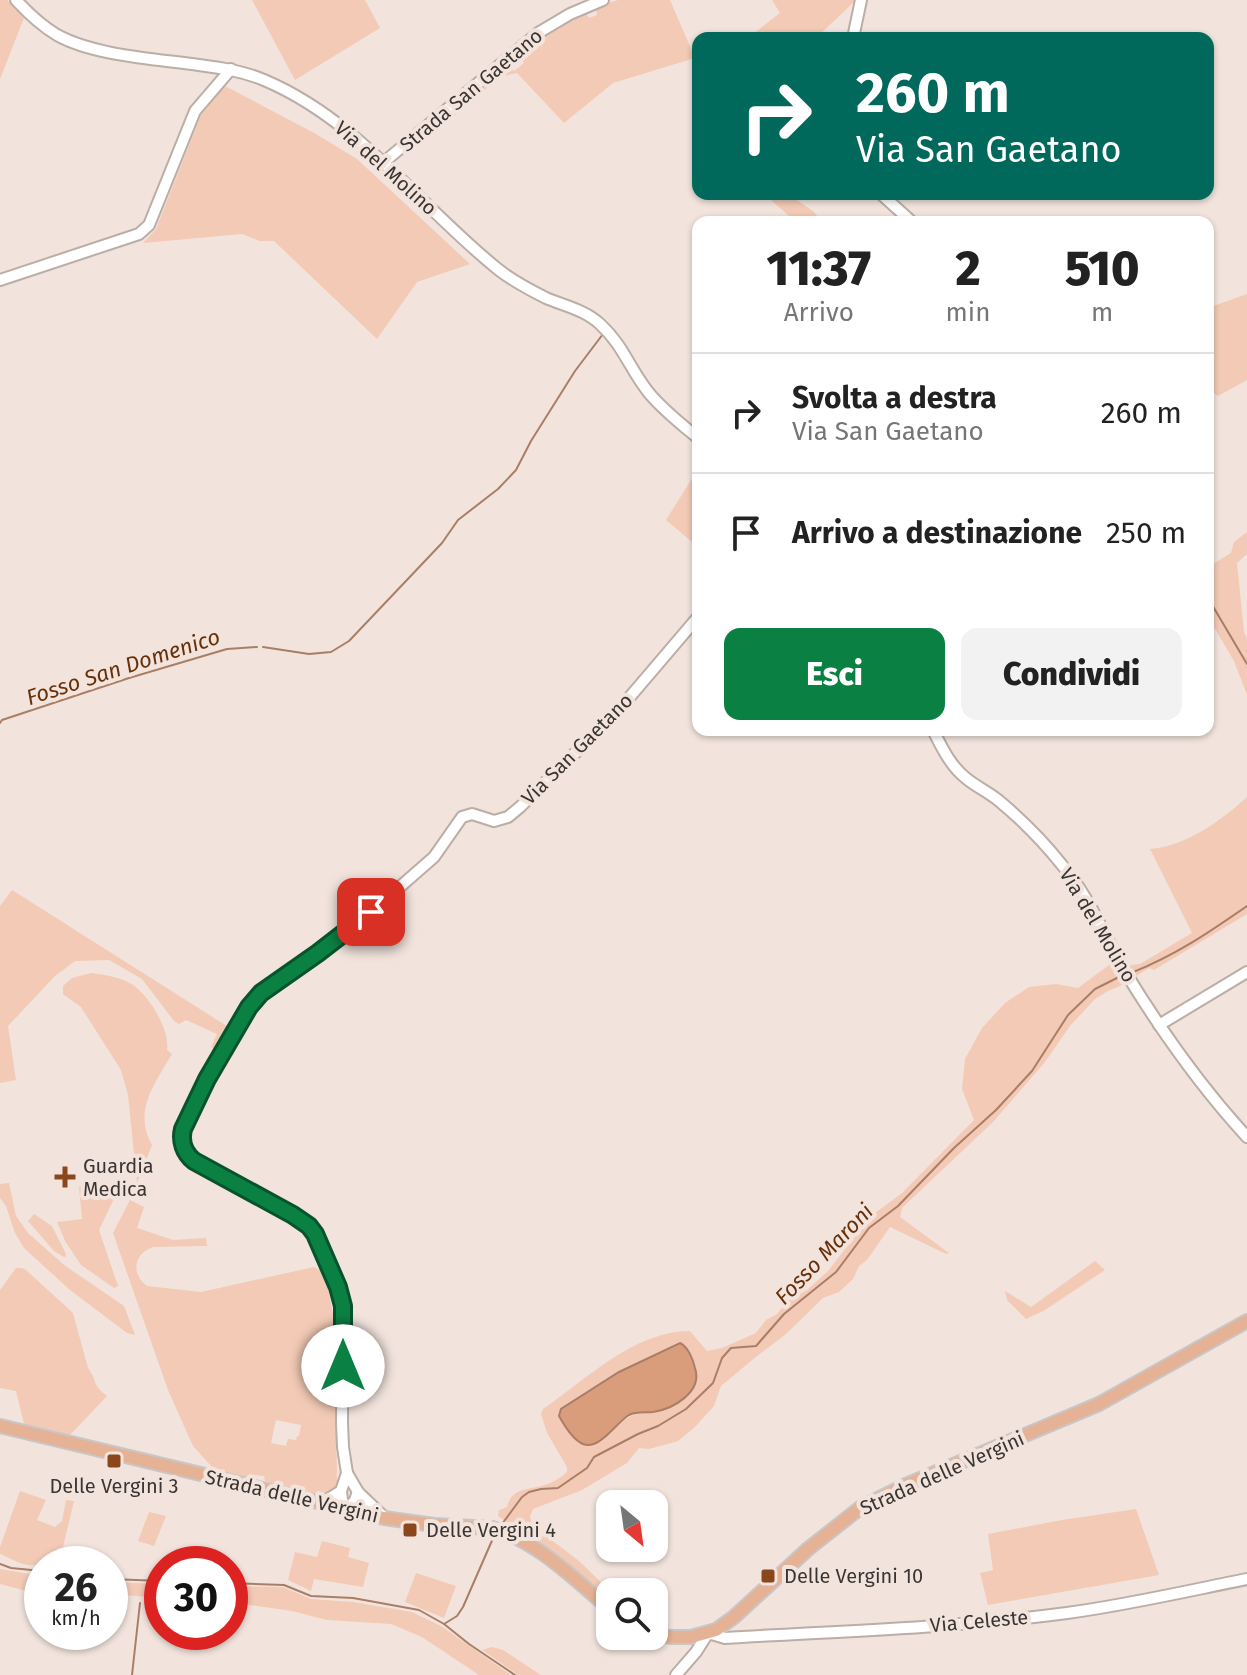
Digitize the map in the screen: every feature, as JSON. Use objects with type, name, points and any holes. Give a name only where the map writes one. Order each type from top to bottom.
[{"type":"main road","name":"Strada delle Vergini","points":[[708,1633],[728,1622],[808,1549],[860,1508],[906,1485],[1099,1404],[1247,1321]]},
{"type":"main road","name":"Strada delle Vergini","points":[[0,1426],[384,1518],[492,1528],[528,1543],[596,1598]]},
{"type":"main road","points":[[668,1636],[682,1638],[708,1633]]},
{"type":"street","name":"Via del Molino","points":[[16,0],[48,29],[80,45],[102,51],[231,69],[290,92],[325,114],[384,162],[500,270],[515,281],[576,309],[602,325],[622,348],[647,391],[692,433]]},
{"type":"street","name":"Strada San Gaetano","points":[[384,162],[538,33],[570,14],[603,0]]},
{"type":"street","points":[[854,32],[861,0]]},
{"type":"street","points":[[0,280],[139,234],[149,225],[195,111],[231,69]]},
{"type":"street","points":[[888,200],[905,216]]},
{"type":"street","name":"Via San Gaetano","points":[[384,1518],[358,1492],[347,1473],[342,1423],[343,1306],[315,1234],[293,1215],[191,1160],[183,1144],[183,1129],[207,1079],[249,1007],[261,993],[371,912],[423,867],[438,853],[462,817],[472,814],[494,821],[508,817],[520,807],[617,712],[692,624]]},
{"type":"street","name":"Via del Molino","points":[[936,736],[957,770],[1013,814],[1062,865],[1087,900],[1117,958],[1159,1025],[1215,1101],[1247,1137]]},
{"type":"street","points":[[1159,1025],[1247,972]]},
{"type":"street","name":"Via San Gaetano","points":[[341,1491],[347,1473]]},
{"type":"street","points":[[322,1503],[341,1491],[347,1510],[358,1492]]},
{"type":"street","name":"Via Celeste","points":[[708,1633],[725,1638],[1028,1618],[1106,1608],[1247,1579]]},
{"type":"street","points":[[676,1675],[708,1633]]},
{"type":"shaded area","points":[[0,0],[7,0],[24,18],[0,79]]},
{"type":"shaded area","points":[[252,0],[365,0],[380,28],[295,80]]},
{"type":"shaded area","points":[[618,0],[670,0],[692,51],[692,59],[613,83],[564,123],[517,73],[500,77],[420,145],[413,145],[508,65],[514,71],[524,63],[519,56],[552,30],[585,12],[589,18],[597,15],[596,7]]},
{"type":"shaded area","points":[[772,0],[856,0],[822,32],[756,32],[780,13]]},
{"type":"shaded area","points":[[225,86],[357,159],[470,264],[417,282],[377,339],[274,241],[260,241],[242,234],[143,243],[156,229],[201,115]]},
{"type":"shaded area","points":[[771,200],[797,200],[817,216],[789,216]]},
{"type":"shaded area","points":[[1247,294],[1247,380],[1218,396],[1214,393],[1214,306]]},
{"type":"shaded area","points":[[692,479],[692,542],[666,520]]},
{"type":"shaded area","points":[[1247,532],[1247,554],[1237,563],[1247,639],[1247,695],[1234,661],[1214,627],[1214,563],[1231,553],[1234,542]]},
{"type":"shaded area","points":[[1247,797],[1247,914],[1154,970],[1149,968],[1095,999],[993,1122],[902,1208],[900,1217],[949,1253],[890,1227],[867,1260],[859,1266],[853,1279],[839,1292],[823,1298],[785,1335],[721,1386],[714,1406],[678,1441],[649,1449],[639,1448],[627,1463],[582,1490],[533,1509],[530,1516],[532,1525],[597,1578],[596,1588],[561,1559],[498,1516],[499,1510],[507,1507],[513,1495],[552,1482],[567,1472],[547,1433],[541,1414],[543,1409],[612,1359],[650,1339],[690,1331],[707,1351],[756,1333],[788,1300],[807,1290],[828,1271],[875,1213],[901,1194],[974,1120],[962,1089],[965,1059],[982,1028],[1005,1003],[1029,987],[1056,984],[1078,988],[1109,965],[1124,962],[1140,964],[1192,933],[1150,849],[1190,838]],"holes":[[[680,1343],[696,1369],[651,1413],[640,1413],[625,1419],[604,1438],[583,1444],[565,1427],[561,1409],[619,1373]]]},
{"type":"shaded area","points":[[12,890],[230,1028],[218,1051],[211,1047],[217,1034],[186,1020],[179,1024],[174,1021],[142,979],[109,960],[75,961],[55,976],[8,1026],[16,1080],[0,1083],[0,906]]},
{"type":"shaded area","points":[[91,973],[123,980],[139,990],[158,1014],[167,1050],[172,1054],[145,1109],[147,1133],[152,1145],[137,1183],[128,1095],[121,1070],[81,1007],[63,994],[63,986],[72,978]]},
{"type":"shaded area","points":[[9,1183],[16,1216],[28,1233],[64,1265],[124,1306],[135,1335],[127,1333],[70,1290],[24,1248],[0,1198],[0,1184]]},
{"type":"shaded area","points":[[111,1183],[119,1188],[99,1230],[118,1286],[114,1288],[81,1265],[57,1222],[82,1219],[79,1187]]},
{"type":"shaded area","points":[[130,1200],[144,1207],[137,1228],[173,1240],[206,1238],[207,1246],[153,1247],[141,1254],[136,1265],[138,1276],[147,1286],[201,1292],[314,1267],[325,1273],[337,1334],[337,1486],[321,1494],[312,1494],[265,1481],[264,1476],[253,1475],[249,1480],[213,1468],[193,1446],[168,1390],[113,1233]],"holes":[[[276,1420],[301,1425],[296,1440],[288,1439],[286,1446],[271,1443]]]},
{"type":"shaded area","points":[[34,1214],[52,1226],[66,1256],[54,1251],[28,1221]]},
{"type":"shaded area","points":[[1095,1261],[1105,1270],[1026,1319],[1007,1300],[1005,1291],[1031,1307]]},
{"type":"shaded area","points":[[16,1268],[26,1270],[73,1313],[88,1368],[107,1396],[70,1435],[24,1424],[16,1391],[0,1388],[0,1290]]},
{"type":"shaded area","points":[[680,1343],[691,1357],[696,1377],[695,1385],[684,1398],[661,1410],[629,1415],[595,1443],[583,1444],[572,1436],[559,1416],[561,1409],[619,1372]]},
{"type":"shaded area","points":[[20,1491],[46,1500],[37,1520],[55,1527],[62,1521],[66,1500],[74,1501],[63,1546],[24,1546],[24,1564],[0,1554]]},
{"type":"shaded area","points":[[1136,1509],[1159,1575],[988,1605],[980,1573],[993,1570],[988,1534]]},
{"type":"shaded area","points":[[149,1512],[166,1516],[154,1546],[138,1541]]},
{"type":"shaded area","points":[[322,1541],[350,1548],[348,1557],[369,1563],[363,1587],[314,1579],[311,1591],[288,1580],[295,1552],[317,1557]]},
{"type":"shaded area","points":[[0,1569],[24,1573],[24,1590],[0,1584]]},
{"type":"shaded area","points":[[416,1573],[456,1586],[444,1618],[405,1602]]},
{"type":"shaded area","points":[[128,1583],[144,1583],[144,1597],[128,1595]]},
{"type":"shaded area","points":[[248,1586],[283,1587],[311,1599],[412,1612],[441,1626],[511,1675],[479,1675],[422,1637],[391,1624],[327,1620],[248,1605]]},
{"type":"shaded area","points":[[492,1647],[503,1650],[541,1675],[518,1675],[482,1650]]},
{"type":"waterway","name":"Fosso San Domenico","points":[[263,647],[309,654],[331,652],[349,641],[442,543],[458,520],[498,489],[516,470],[575,371],[603,334]]},
{"type":"waterway","points":[[1214,608],[1247,664]]},
{"type":"waterway","name":"Fosso San Domenico","points":[[0,723],[129,678],[227,649],[257,647]]},
{"type":"waterway","name":"Fosso Maroni","points":[[1131,973],[1177,951],[1247,906]]},
{"type":"waterway","name":"Fosso Maroni","points":[[502,1524],[529,1492],[558,1488],[587,1468],[594,1457],[686,1409],[713,1383],[722,1358],[731,1348],[756,1346],[784,1314],[836,1272],[869,1228],[898,1206],[1032,1071],[1068,1015],[1095,989],[1121,976]]},
{"type":"waterway","name":"Fosso Maroni","points":[[444,1624],[457,1616],[463,1607],[494,1536]]},
{"type":"waterway","points":[[0,1564],[24,1569]]},
{"type":"waterway","points":[[128,1580],[144,1580]]},
{"type":"waterway","points":[[248,1584],[284,1585],[311,1596],[353,1598],[419,1610],[444,1624],[515,1675]]},
{"type":"waterway","points":[[132,1675],[140,1603]]},
{"type":"place","name":"Guardia Medica","points":[[65,1177]]},
{"type":"place","name":"Delle Vergini 3","points":[[114,1461]]},
{"type":"place","name":"Delle Vergini 4","points":[[410,1530]]},
{"type":"place","name":"Delle Vergini 10","points":[[768,1576]]},
{"type":"route","points":[[343,1366],[343,1306],[313,1230],[293,1215],[194,1161],[186,1153],[181,1135],[207,1079],[249,1007],[261,993],[371,912]]}]
